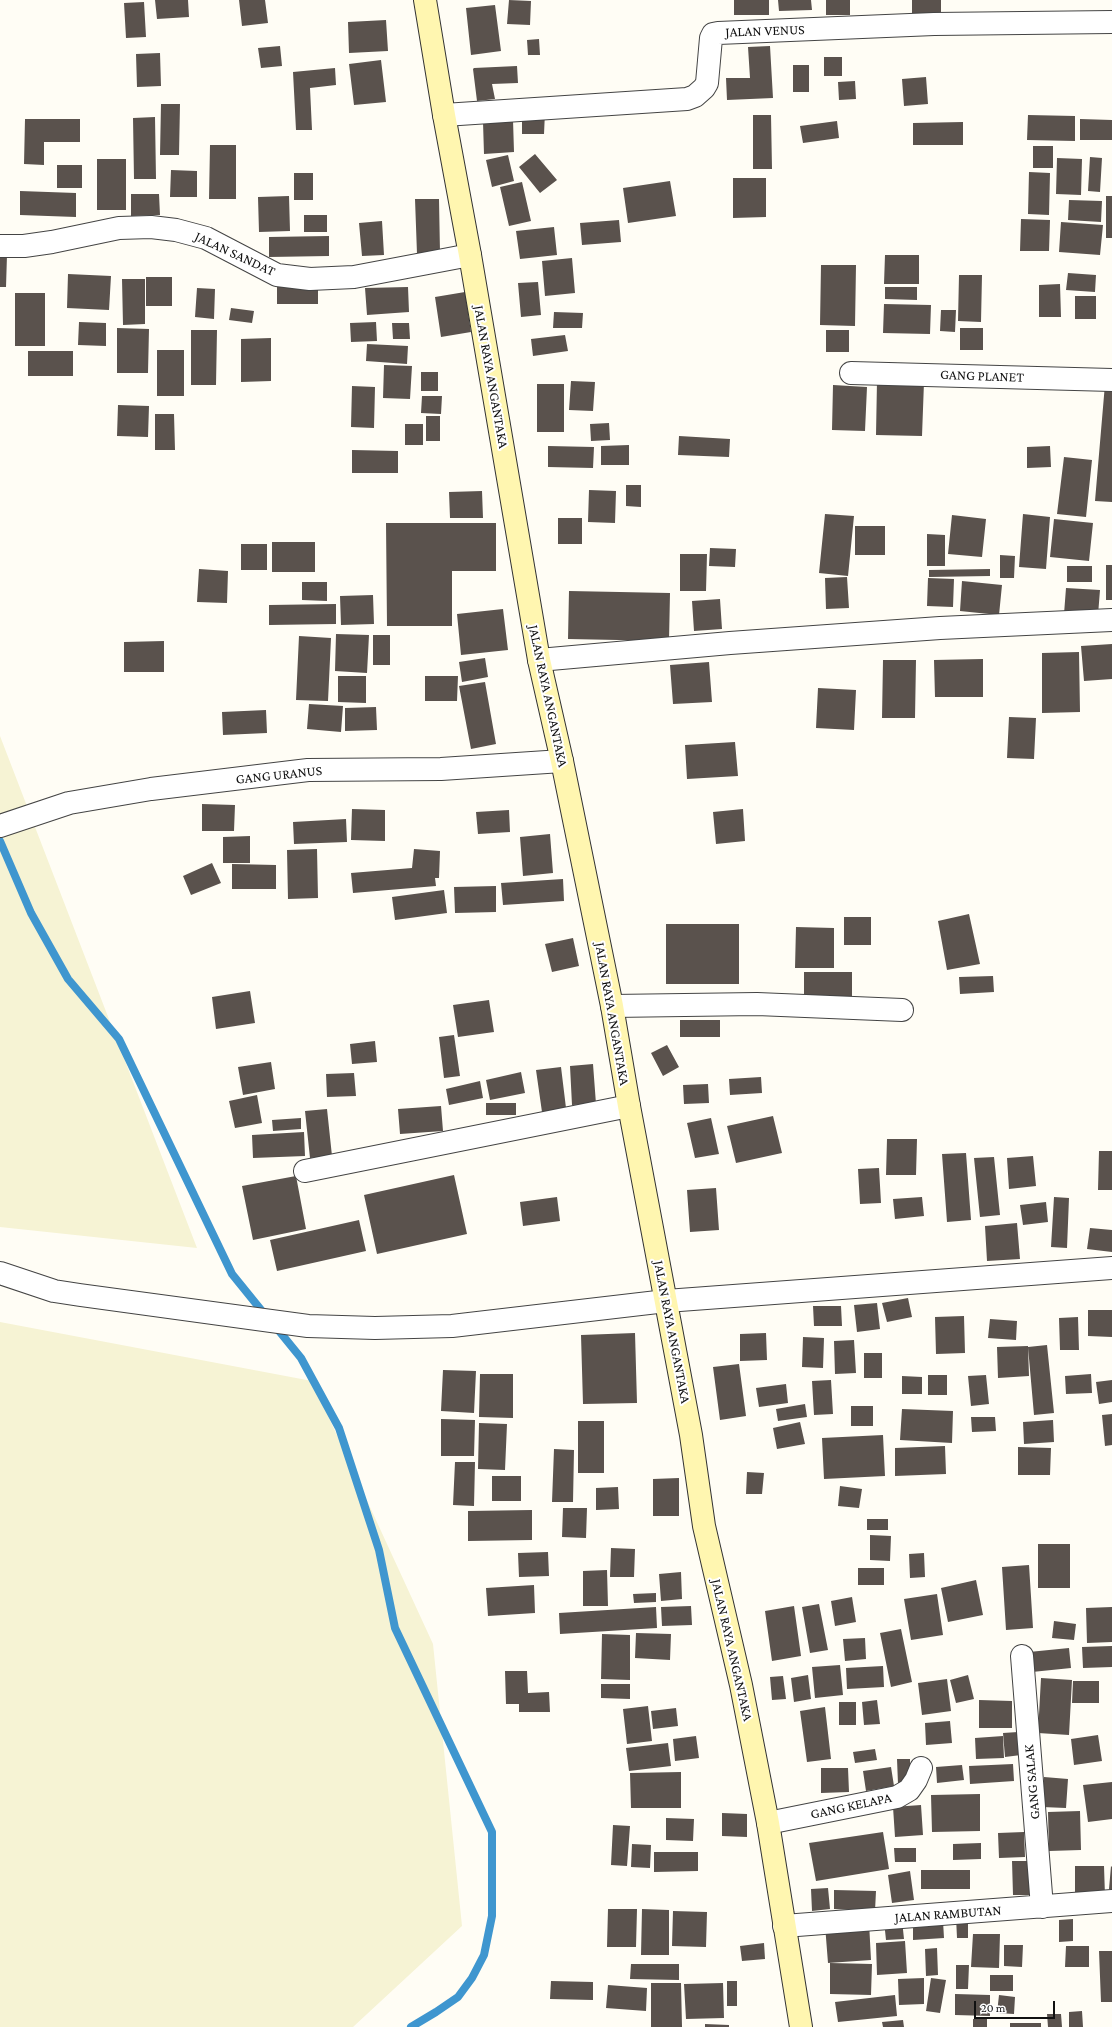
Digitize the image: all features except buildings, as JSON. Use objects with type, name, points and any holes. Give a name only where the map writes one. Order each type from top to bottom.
[{"type":"main road","name":"JALAN RAYA ANGANTAKA","points":[[425,0],[539,660],[562,761],[612,1006],[629,1106],[691,1434],[704,1526],[741,1685],[768,1823],[801,2027]]},
{"type":"street","name":"JALAN VENUS","points":[[444,114],[687,99],[695,96],[704,88],[707,82],[711,38],[713,34],[718,33],[934,24],[1112,22]]},
{"type":"street","name":"JALAN SANDAT","points":[[0,246],[24,246],[52,242],[120,228],[164,228],[192,233],[206,238],[277,275],[310,279],[354,277],[470,255]]},
{"type":"street","name":"GANG PLANET","points":[[851,373],[1112,380]]},
{"type":"street","points":[[539,660],[730,643],[940,628],[1112,620]]},
{"type":"street","name":"GANG URANUS","points":[[0,826],[69,803],[151,789],[308,770],[441,769],[562,761]]},
{"type":"street","points":[[612,1006],[757,1004],[902,1010]]},
{"type":"street","points":[[305,1171],[629,1106]]},
{"type":"street","points":[[0,1273],[54,1291],[308,1326],[375,1328],[452,1326],[666,1301],[1112,1268]]},
{"type":"street","name":"GANG SALAK","points":[[1022,1656],[1042,1907]]},
{"type":"street","name":"GANG KELAPA","points":[[768,1823],[897,1797],[909,1790],[916,1780],[920,1768]]},
{"type":"street","name":"JALAN RAMBUTAN","points":[[784,1926],[1112,1901]]},
{"type":"shaded area","points":[[0,736],[197,1248],[0,1227]]},
{"type":"shaded area","points":[[0,1322],[312,1381],[433,1644],[462,1926],[353,2027],[0,2027]]},
{"type":"waterway","points":[[0,841],[31,913],[68,979],[119,1039],[232,1274],[266,1316]]},
{"type":"waterway","points":[[275,1326],[301,1358],[339,1428],[379,1550],[395,1628],[492,1832],[492,1916],[484,1955],[472,1978],[458,1997],[411,2027]]}]
